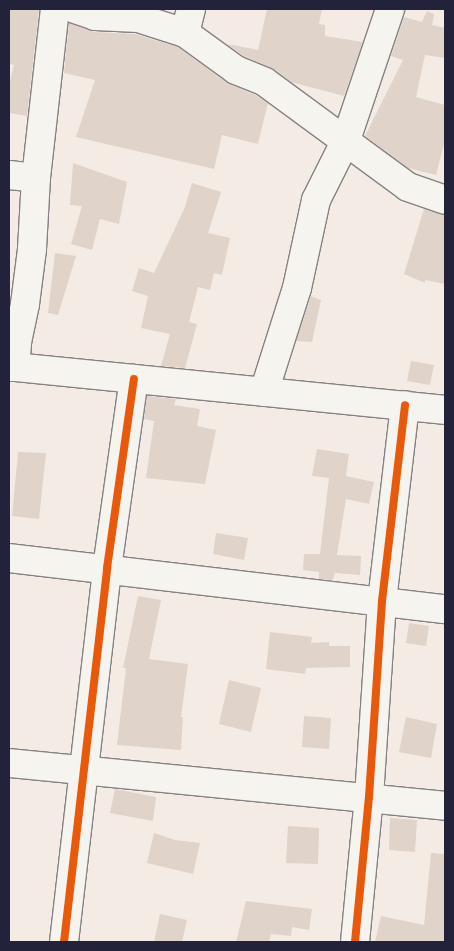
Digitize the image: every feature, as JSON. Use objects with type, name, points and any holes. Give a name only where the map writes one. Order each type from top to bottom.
[{"type":"street","points":[[55,9],[36,178],[32,249],[12,367],[445,410]]},
{"type":"street","points":[[75,9],[95,16],[188,21],[236,70],[265,82],[408,187],[445,200]]},
{"type":"street","points":[[264,392],[297,288],[316,200],[346,140],[390,9]]},
{"type":"street","points":[[9,175],[36,178]]},
{"type":"street","points":[[64,942],[82,772],[107,568],[134,379]]},
{"type":"street","points":[[355,942],[369,797],[382,601],[405,406]]},
{"type":"street","points":[[9,558],[445,609]]},
{"type":"street","points":[[9,763],[82,772],[369,797],[445,806]]},
{"type":"building","points":[[9,9],[39,9],[27,116],[9,113],[9,84],[14,65],[9,64]]},
{"type":"building","points":[[267,9],[322,9],[319,24],[325,25],[325,36],[363,42],[344,96],[291,82],[274,69],[244,56],[227,44],[258,50]]},
{"type":"building","points":[[427,11],[434,14],[432,25],[445,28],[445,58],[425,55],[416,97],[445,105],[445,140],[436,175],[408,168],[365,136],[403,60],[391,56],[404,17],[422,22]]},
{"type":"building","points":[[69,23],[94,32],[135,34],[178,47],[227,83],[268,103],[258,144],[222,135],[214,169],[76,137],[95,80],[64,73]]},
{"type":"building","points":[[73,163],[127,182],[119,224],[100,219],[92,250],[71,244],[82,206],[70,205]]},
{"type":"building","points":[[192,183],[221,192],[208,233],[230,238],[222,275],[214,273],[210,290],[198,287],[189,322],[197,324],[185,368],[161,366],[170,334],[141,328],[148,296],[132,291],[139,268],[154,273],[185,207]]},
{"type":"building","points":[[424,209],[445,215],[445,284],[425,280],[425,283],[404,274]]},
{"type":"building","points":[[55,253],[76,256],[58,315],[48,313]]},
{"type":"building","points":[[311,296],[321,300],[312,342],[296,341]]},
{"type":"building","points":[[411,361],[434,365],[430,385],[407,381]]},
{"type":"building","points":[[147,396],[176,399],[174,405],[200,409],[197,426],[216,430],[205,484],[146,478],[154,421],[144,419]]},
{"type":"building","points":[[317,449],[349,454],[346,476],[374,482],[369,504],[346,499],[337,555],[361,556],[360,575],[335,573],[333,580],[319,579],[319,572],[303,570],[304,554],[320,554],[329,478],[312,476]]},
{"type":"building","points":[[18,452],[46,453],[39,519],[12,516]]},
{"type":"building","points":[[216,533],[248,538],[244,560],[213,554]]},
{"type":"building","points":[[138,596],[161,600],[149,659],[188,664],[181,717],[183,717],[181,750],[117,745],[126,668],[123,668]]},
{"type":"building","points":[[409,623],[429,626],[426,646],[406,643]]},
{"type":"building","points":[[270,632],[312,637],[311,643],[329,642],[329,646],[350,646],[350,667],[306,668],[305,674],[266,669]]},
{"type":"building","points":[[229,680],[261,688],[251,732],[219,724]]},
{"type":"building","points":[[304,716],[331,718],[329,749],[302,747]]},
{"type":"building","points":[[406,717],[437,724],[431,758],[399,752]]},
{"type":"building","points":[[115,789],[156,797],[153,821],[110,813]]},
{"type":"building","points":[[390,818],[417,820],[415,852],[389,850]]},
{"type":"building","points":[[288,826],[319,828],[318,864],[286,863]]},
{"type":"building","points":[[154,833],[175,840],[200,843],[193,874],[147,863]]},
{"type":"building","points":[[431,853],[445,854],[445,942],[375,942],[381,916],[424,925]]},
{"type":"building","points":[[246,901],[312,909],[309,930],[292,927],[291,936],[271,934],[269,942],[236,942]]},
{"type":"building","points":[[160,914],[187,920],[182,942],[154,942]]},
{"type":"cycle path","points":[[64,942],[107,568],[134,379]]},
{"type":"cycle path","points":[[355,942],[369,797],[382,601],[405,405]]}]
